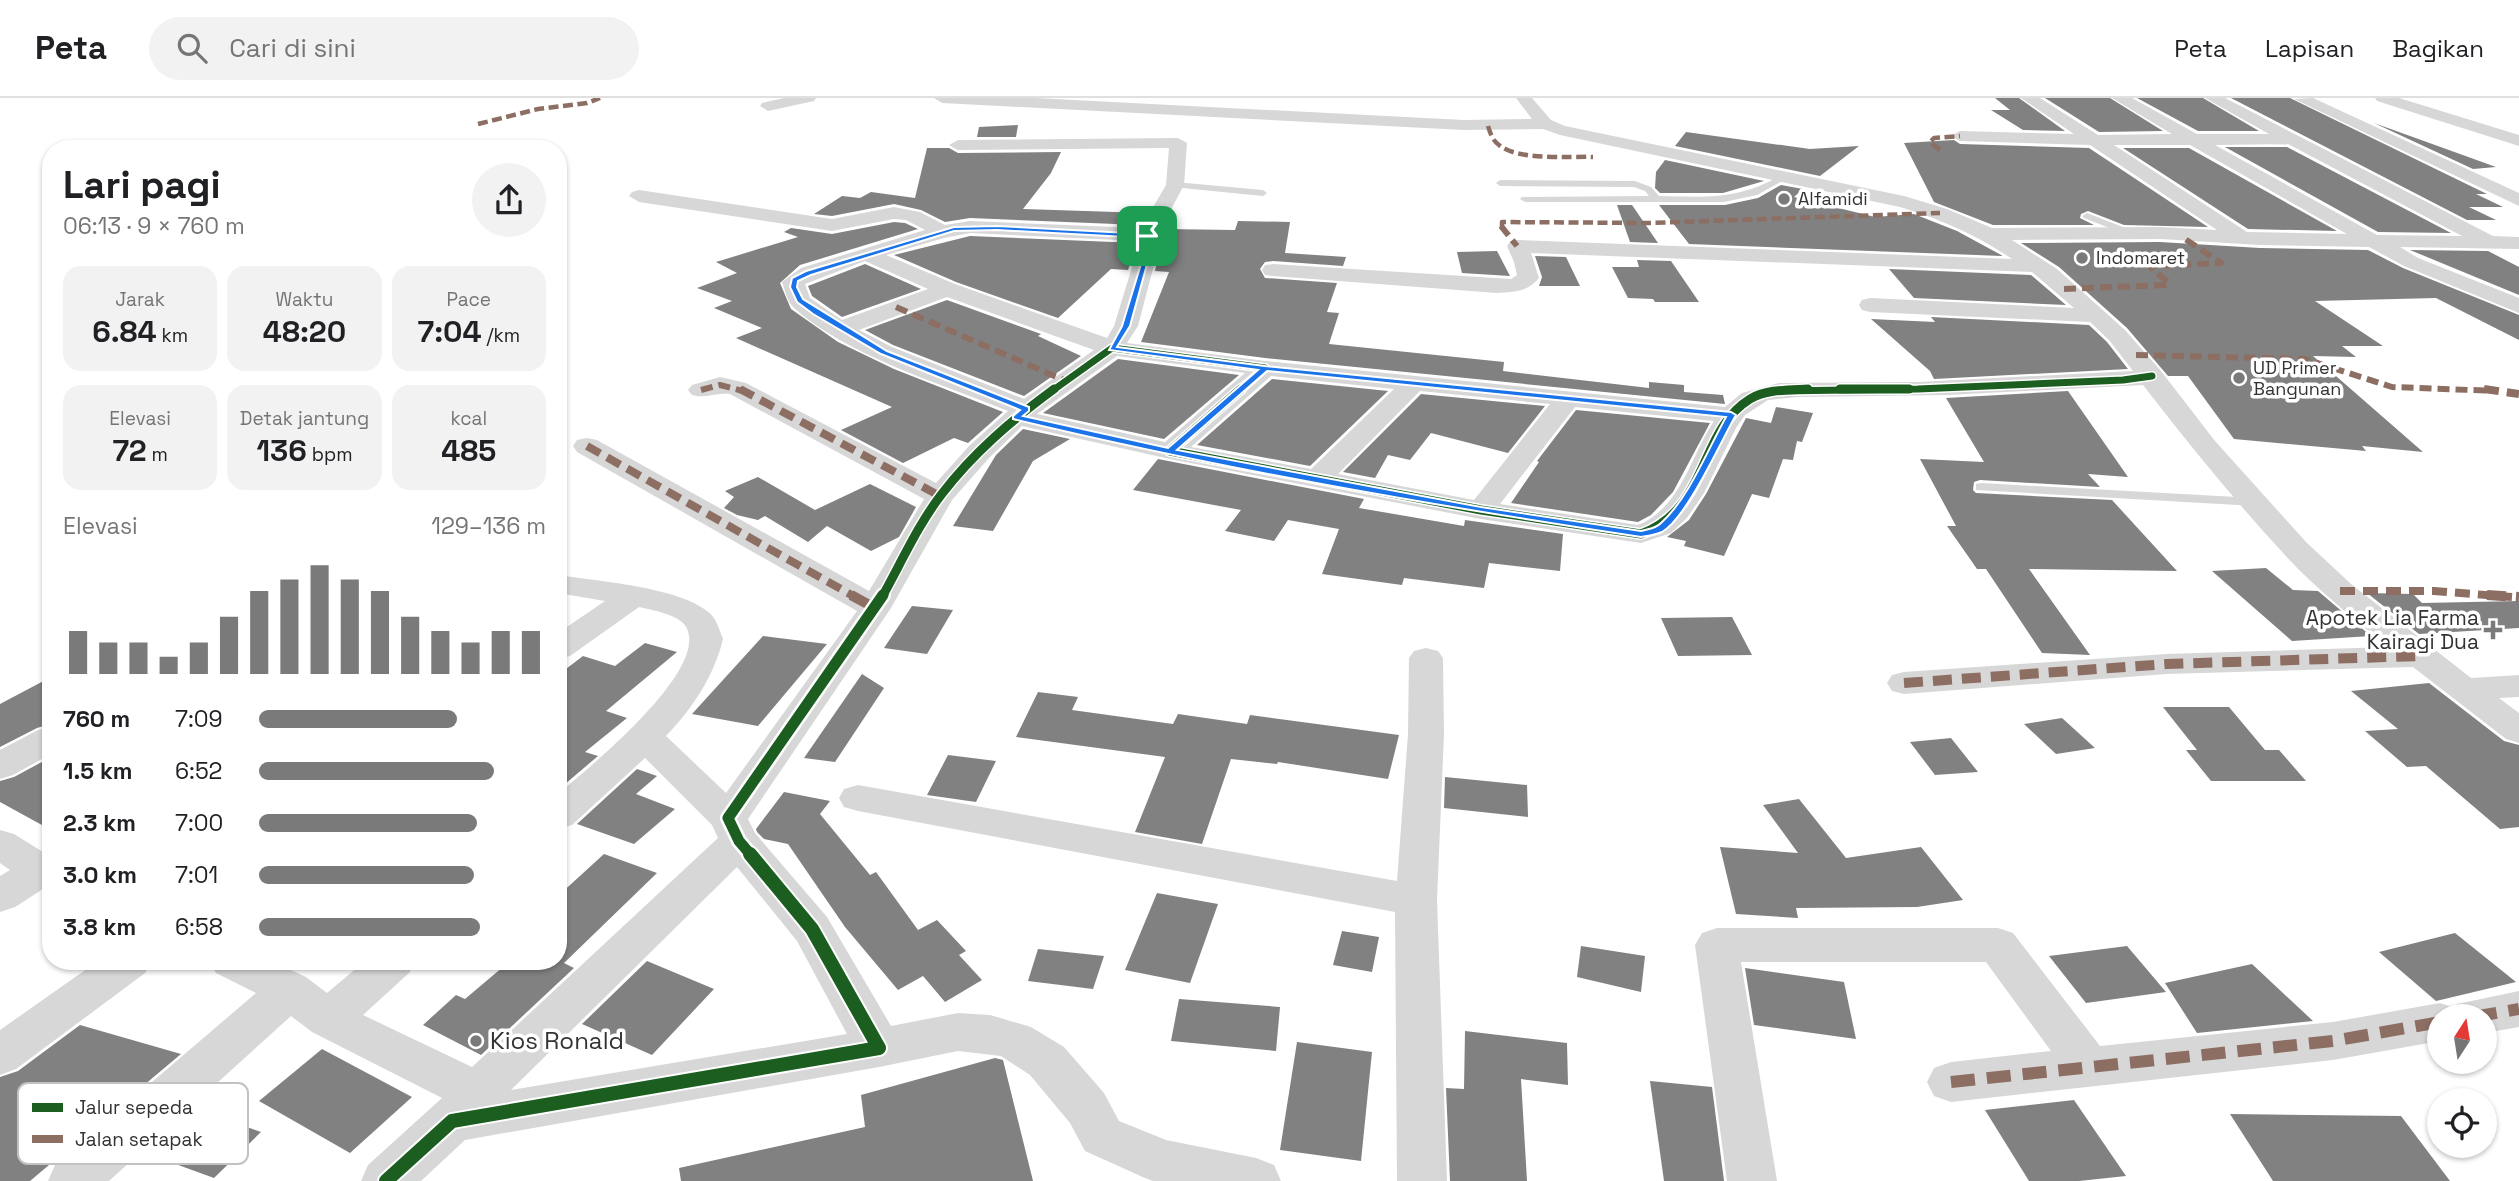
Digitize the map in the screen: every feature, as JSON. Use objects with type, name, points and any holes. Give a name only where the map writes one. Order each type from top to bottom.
[{"type":"street","points":[[768,106],[808,98]]},
{"type":"street","points":[[942,98],[1264,106],[1464,125],[1545,124],[1625,145],[1904,202],[1940,214],[1996,238],[2040,266],[2097,316],[2152,376],[2205,447],[2295,548],[2340,592],[2519,731]]},
{"type":"street","points":[[1276,98],[1431,117],[1464,125]]},
{"type":"street","points":[[1524,98],[1545,124]]},
{"type":"street","points":[[2029,98],[2246,239]]},
{"type":"street","points":[[2120,98],[2415,264],[2519,306]]},
{"type":"street","points":[[2213,98],[2490,243]]},
{"type":"street","points":[[2384,98],[2519,141]]},
{"type":"street","points":[[2302,99],[2519,200]]},
{"type":"street","points":[[1961,136],[2094,140],[2291,139]]},
{"type":"street","points":[[958,145],[1178,143],[1175,185],[1147,236]]},
{"type":"street","points":[[639,196],[832,225],[852,225],[885,214],[898,213],[927,223],[942,232]]},
{"type":"street","points":[[386,1181],[464,1107],[733,830],[875,608],[940,496],[979,452],[1021,413],[1112,348],[1120,338],[1152,241],[1147,236],[970,227],[942,232],[808,273],[793,282],[800,300],[840,329],[884,352],[1021,413],[1170,451],[1481,510],[1627,533],[1657,531],[1665,525],[1683,502],[1731,415],[1753,397],[1776,392],[1891,390],[2123,380],[2152,376]]},
{"type":"street","points":[[1996,238],[2151,236],[2519,243]]},
{"type":"street","points":[[1273,270],[1516,285],[1528,278],[1517,246],[2040,266]]},
{"type":"street","points":[[866,254],[947,289],[1112,348],[1265,368],[1731,415]]},
{"type":"street","points":[[840,329],[947,289]]},
{"type":"street","points":[[1870,305],[2097,316]]},
{"type":"street","points":[[1059,330],[1128,318]]},
{"type":"street","points":[[1170,451],[1265,368]]},
{"type":"street","points":[[1317,479],[1413,384]]},
{"type":"street","points":[[701,390],[720,385],[737,388],[940,496]]},
{"type":"street","points":[[1481,510],[1568,399]]},
{"type":"street","points":[[587,446],[875,608]]},
{"type":"street","points":[[567,586],[671,606],[698,620],[707,632],[707,645],[699,666],[679,698],[646,737],[567,807]]},
{"type":"street","points":[[567,643],[631,598]]},
{"type":"street","points":[[1904,683],[2167,664],[2420,656]]},
{"type":"street","points":[[1422,1181],[1416,900],[1426,734],[1426,658]]},
{"type":"street","points":[[2464,689],[2519,687]]},
{"type":"street","points":[[646,737],[733,830],[812,929],[878,1048]]},
{"type":"street","points":[[0,765],[42,743]]},
{"type":"street","points":[[858,798],[1416,900]]},
{"type":"street","points":[[0,844],[42,867]]},
{"type":"street","points":[[0,896],[42,873]]},
{"type":"street","points":[[1752,1181],[1717,945],[1998,945],[2088,1066]]},
{"type":"street","points":[[0,1055],[118,970]]},
{"type":"street","points":[[249,970],[290,990],[328,1019],[464,1107],[878,1048],[958,1032],[990,1034],[1015,1041],[1047,1060],[1087,1108],[1102,1136],[1163,1161],[1256,1181]]},
{"type":"street","points":[[328,1019],[384,970]]},
{"type":"street","points":[[184,1083],[290,990]]},
{"type":"street","points":[[2497,1013],[2519,1009]]},
{"type":"street","points":[[1951,1082],[2333,1041],[2427,1024]]},
{"type":"street","points":[[73,1181],[92,1164]]},
{"type":"lane","points":[[1525,199],[1740,198],[1763,191],[1787,176]]},
{"type":"lane","points":[[1500,183],[1634,184],[1648,189],[1656,199]]},
{"type":"lane","points":[[1175,185],[1263,193]]},
{"type":"lane","points":[[2087,216],[2151,236]]},
{"type":"lane","points":[[1981,487],[2255,502]]},
{"type":"building","points":[[1995,98],[2019,98],[2065,131],[2023,130],[1991,110],[2010,110]]},
{"type":"building","points":[[2045,98],[2110,98],[2163,131],[2099,132]]},
{"type":"building","points":[[2137,98],[2203,98],[2259,131],[2198,131]]},
{"type":"building","points":[[2231,98],[2290,98],[2487,194],[2476,194],[2503,207],[2469,207],[2496,220],[2467,220]]},
{"type":"building","points":[[2374,123],[2496,167],[2473,169]]},
{"type":"building","points":[[1018,125],[1016,137],[977,137],[979,127]]},
{"type":"building","points":[[1686,132],[1810,149],[1859,146],[1820,176],[1675,146]]},
{"type":"building","points":[[1954,140],[1960,144],[2089,148],[2208,227],[2124,225],[2088,211],[2081,214],[2080,218],[2094,225],[1993,225],[1934,202],[1904,143]]},
{"type":"building","points":[[2225,147],[2287,147],[2451,233],[2378,232]]},
{"type":"building","points":[[927,148],[949,148],[958,153],[1061,152],[1051,173],[1023,209],[1147,213],[1140,225],[970,218],[945,222],[921,210],[894,204],[832,216],[814,214],[842,196],[860,198],[871,192],[915,198]]},
{"type":"building","points":[[2123,148],[2189,148],[2337,231],[2248,229]]},
{"type":"building","points":[[1665,160],[1764,181],[1723,193],[1660,193],[1655,188],[1656,172]]},
{"type":"building","points":[[1781,185],[1803,189],[1794,197],[1875,217],[1914,214],[1957,231],[2003,256],[1689,244],[1659,205],[1725,205],[1758,198]]},
{"type":"building","points":[[1617,205],[1632,205],[1658,243],[1630,242]]},
{"type":"building","points":[[1238,221],[1290,222],[1285,253],[1346,257],[1343,266],[1273,261],[1265,262],[1260,269],[1265,278],[1337,283],[1327,312],[1339,313],[1329,344],[1504,362],[1503,371],[1649,388],[1649,382],[1684,385],[1684,392],[1723,395],[1725,404],[1265,358],[1141,342],[1169,272],[1155,271],[1164,229],[1235,230]]},
{"type":"building","points":[[894,222],[905,223],[918,229],[800,265],[780,283],[791,309],[838,342],[894,369],[1003,412],[968,443],[954,438],[903,463],[841,430],[892,407],[736,338],[762,328],[714,308],[732,301],[697,288],[737,273],[716,262],[798,237],[784,232],[791,228],[832,234]]},
{"type":"building","points":[[970,236],[1137,243],[1128,270],[1111,269],[1058,318],[956,282],[894,255]]},
{"type":"building","points":[[2160,242],[2260,248],[2368,250],[2403,268],[2519,315],[2519,340],[2436,298],[2315,301],[2383,346],[2342,346],[2356,357],[2313,356],[2423,452],[2362,446],[2366,451],[2234,439],[2188,376],[2168,376],[2127,328],[2059,267],[2021,243]]},
{"type":"building","points":[[2410,250],[2488,251],[2519,267],[2519,295]]},
{"type":"building","points":[[1497,251],[1510,276],[1462,273],[1457,252]]},
{"type":"building","points":[[1535,256],[1566,257],[1580,286],[1539,286],[1542,277]]},
{"type":"building","points":[[1637,260],[1671,261],[1699,302],[1655,302],[1653,299],[1628,298],[1612,267],[1639,267]]},
{"type":"building","points":[[865,264],[921,289],[842,317],[812,296],[808,286]]},
{"type":"building","points":[[1889,269],[2031,275],[2066,305],[1914,298]]},
{"type":"building","points":[[947,300],[1041,334],[1038,336],[1081,356],[1024,396],[893,345],[865,330]]},
{"type":"building","points":[[1931,317],[2089,325],[2107,342],[2128,369],[1934,379],[1930,371],[1871,319],[1935,322]]},
{"type":"building","points":[[1118,359],[1239,375],[1164,439],[1043,413]]},
{"type":"building","points":[[1272,379],[1388,391],[1310,466],[1197,445]]},
{"type":"building","points":[[2068,391],[2128,477],[2088,474],[2100,487],[1980,480],[1974,482],[1973,490],[1976,493],[2112,500],[2177,571],[2029,569],[2090,655],[2042,653],[1986,569],[1977,569],[1947,526],[1956,526],[1920,459],[1984,462],[1946,398]]},
{"type":"building","points":[[1421,394],[1545,406],[1508,453],[1431,433],[1410,460],[1388,455],[1375,478],[1343,472]]},
{"type":"building","points":[[1776,407],[1813,413],[1802,442],[1797,441],[1793,460],[1783,459],[1769,498],[1752,494],[1724,556],[1684,546],[1686,541],[1667,537],[1689,520],[1706,494],[1746,418],[1771,423]]},
{"type":"building","points":[[1576,410],[1710,423],[1673,492],[1651,515],[1638,522],[1511,503],[1539,462],[1537,461]]},
{"type":"building","points":[[1023,429],[1070,439],[1033,461],[993,531],[953,526],[996,455]]},
{"type":"building","points":[[1158,459],[1364,499],[1359,508],[1464,526],[1465,520],[1563,534],[1560,571],[1489,563],[1484,588],[1404,578],[1402,585],[1322,574],[1339,529],[1288,520],[1274,541],[1225,531],[1241,510],[1133,490]]},
{"type":"building","points":[[758,477],[815,510],[870,484],[916,507],[899,537],[871,551],[827,526],[808,542],[765,516],[758,520],[737,515],[724,508],[734,497],[725,491]]},
{"type":"building","points":[[2266,568],[2293,590],[2318,591],[2371,636],[2292,641],[2212,571]]},
{"type":"building","points":[[2367,593],[2413,594],[2422,603],[2519,601],[2519,628],[2419,634]]},
{"type":"building","points":[[912,606],[953,610],[927,654],[884,648]]},
{"type":"building","points":[[1732,617],[1752,655],[1678,656],[1661,618]]},
{"type":"building","points":[[763,636],[827,644],[758,726],[692,714]]},
{"type":"building","points":[[645,643],[677,652],[606,711],[627,718],[585,752],[598,756],[567,782],[567,668],[583,656],[615,666]]},
{"type":"building","points":[[862,674],[884,688],[835,762],[804,758]]},
{"type":"building","points":[[42,682],[42,727],[0,747],[0,704]]},
{"type":"building","points":[[2429,683],[2504,741],[2519,745],[2519,827],[2500,829],[2426,766],[2407,767],[2365,731],[2398,729],[2351,691]]},
{"type":"building","points":[[1038,692],[1078,697],[1072,710],[1173,724],[1178,714],[1247,724],[1250,715],[1399,735],[1388,779],[1278,762],[1231,759],[1202,844],[1135,832],[1165,757],[1016,737]]},
{"type":"building","points":[[2163,707],[2229,707],[2265,750],[2279,750],[2306,781],[2211,781],[2186,750],[2197,750]]},
{"type":"building","points":[[2062,718],[2095,748],[2056,754],[2024,724]]},
{"type":"building","points":[[1951,738],[1978,772],[1935,775],[1910,742]]},
{"type":"building","points":[[948,755],[996,761],[976,802],[927,795]]},
{"type":"building","points":[[42,762],[42,825],[0,802],[0,781],[14,777]]},
{"type":"building","points":[[637,769],[657,776],[636,794],[675,809],[634,844],[577,824]]},
{"type":"building","points":[[1445,777],[1527,785],[1528,817],[1444,808]]},
{"type":"building","points":[[784,792],[830,801],[820,814],[870,875],[876,872],[918,930],[937,920],[966,951],[959,955],[982,980],[945,1002],[923,976],[898,990],[845,927],[788,844],[764,839],[757,832],[756,829]]},
{"type":"building","points":[[1799,799],[1846,858],[1921,847],[1963,900],[1917,907],[1796,908],[1798,918],[1736,914],[1720,847],[1798,853],[1763,805]]},
{"type":"building","points":[[604,854],[657,873],[567,960],[567,888]]},
{"type":"building","points":[[1157,893],[1218,904],[1190,983],[1125,970]]},
{"type":"building","points":[[1342,931],[1379,937],[1372,972],[1333,965]]},
{"type":"building","points":[[2455,933],[2516,982],[2436,1001],[2379,952]]},
{"type":"building","points":[[1581,946],[1645,956],[1641,992],[1577,977]]},
{"type":"building","points":[[2127,946],[2166,992],[2086,1003],[2049,956]]},
{"type":"building","points":[[1038,949],[1104,956],[1093,989],[1028,981]]},
{"type":"building","points":[[647,961],[714,989],[652,1055],[582,1024]]},
{"type":"building","points":[[567,964],[574,968],[481,1055],[423,1025],[456,995],[465,999],[499,970],[567,970]]},
{"type":"building","points":[[2252,964],[2313,1021],[2197,1033],[2165,983]]},
{"type":"building","points":[[1745,968],[1844,982],[1856,1039],[1754,1025]]},
{"type":"building","points":[[1179,999],[1280,1007],[1276,1051],[1171,1041]]},
{"type":"building","points":[[80,1025],[181,1054],[147,1083],[18,1083],[18,1164],[50,1164],[30,1181],[0,1181],[0,1077],[18,1071]]},
{"type":"building","points":[[1465,1031],[1567,1043],[1568,1085],[1521,1079],[1527,1181],[1450,1181],[1446,1088],[1464,1089]]},
{"type":"building","points":[[1297,1042],[1372,1052],[1361,1161],[1280,1150]]},
{"type":"building","points":[[322,1049],[412,1097],[350,1153],[259,1101]]},
{"type":"building","points":[[995,1058],[1003,1060],[1033,1181],[681,1181],[679,1168],[865,1127],[861,1095]]},
{"type":"building","points":[[1650,1081],[1712,1087],[1724,1181],[1664,1181]]},
{"type":"building","points":[[2074,1100],[2126,1176],[2079,1181],[2029,1181],[1985,1110]]},
{"type":"building","points":[[2230,1114],[2401,1116],[2427,1150],[2427,1158],[2433,1158],[2450,1181],[2273,1181]]},
{"type":"building","points":[[248,1127],[261,1132],[248,1145]]},
{"type":"building","points":[[176,1164],[228,1164],[214,1178]]},
{"type":"marked path","points":[[478,124],[538,109],[587,103],[600,98]]},
{"type":"marked path","points":[[1488,126],[1497,144],[1512,151],[1534,155],[1593,157]]},
{"type":"marked path","points":[[1940,150],[1930,142],[1934,138],[1960,136]]},
{"type":"marked path","points":[[1517,246],[1501,227],[1502,222],[1648,223],[1940,213]]},
{"type":"marked path","points":[[2064,289],[2165,285],[2169,283],[2149,266],[2221,263],[2185,239]]},
{"type":"marked path","points":[[896,307],[1066,381]]},
{"type":"marked path","points":[[2136,355],[2305,359],[2392,387],[2481,389],[2519,394]]},
{"type":"marked path","points":[[701,390],[720,385],[737,388],[940,496]]},
{"type":"marked path","points":[[587,446],[875,608]]},
{"type":"marked path","points":[[2340,591],[2434,591],[2519,597]]},
{"type":"marked path","points":[[1904,683],[2167,664],[2420,656]]},
{"type":"marked path","points":[[2497,1013],[2519,1009]]},
{"type":"marked path","points":[[1951,1082],[2333,1041],[2427,1024]]},
{"type":"cycle path","points":[[386,1181],[452,1121],[879,1048],[812,929],[739,841],[728,818],[875,608],[940,496],[979,452],[1016,417],[1112,348],[1265,368],[1170,451],[1481,510],[1641,534],[1661,526],[1676,512],[1690,493],[1723,427],[1736,410],[1751,398],[1763,394],[1817,389],[1888,390],[2123,380],[2152,376]]},
{"type":"place","name":"Alfamidi","points":[[1784,199]]},
{"type":"place","name":"Indomaret","points":[[2082,258]]},
{"type":"place","name":"UD Primer Bangunan","points":[[2239,378]]},
{"type":"place","name":"Apotek Lia Farma Kairagi Dua","points":[[2493,630]]},
{"type":"place","name":"Kios Ronald","points":[[476,1041]]},
{"type":"route","points":[[1147,236],[970,227],[954,229],[835,263],[793,282],[800,300],[840,329],[884,352],[1026,409],[1016,418],[1170,451],[1265,368],[1731,415],[1683,502],[1665,525],[1657,531],[1641,534],[1481,510],[1170,451],[1217,410],[1265,368],[1112,348],[1126,326],[1143,272],[1152,241],[1147,236]]}]
